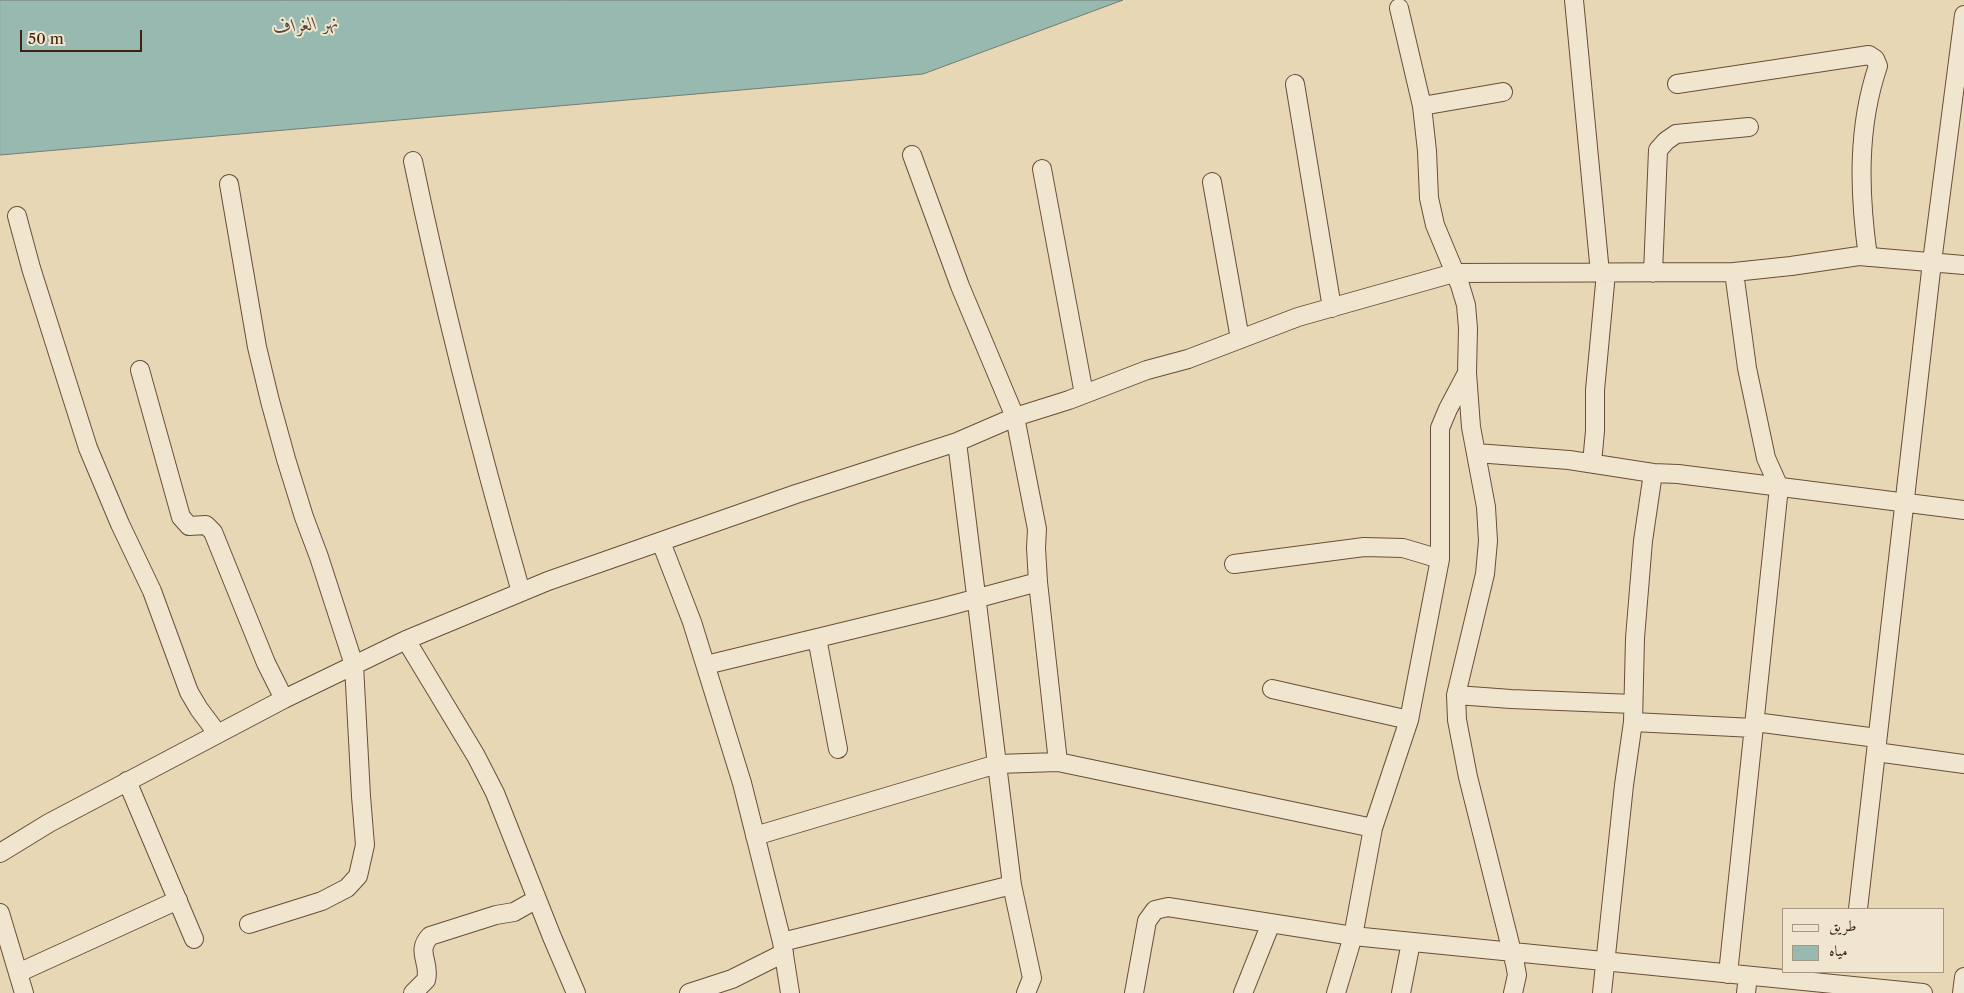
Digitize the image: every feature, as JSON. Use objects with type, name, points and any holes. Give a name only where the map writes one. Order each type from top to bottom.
[{"type":"street","points":[[1574,0],[1603,273],[1592,462]]},
{"type":"street","points":[[1399,8],[1422,106],[1429,198],[1435,225],[1466,305],[1468,328],[1467,373],[1471,427],[1486,507],[1488,541],[1485,574],[1456,695],[1457,720],[1460,746],[1512,952],[1516,975],[1513,993]]},
{"type":"street","points":[[1858,908],[1932,262],[1964,15]]},
{"type":"street","points":[[1676,84],[1869,55],[1875,59],[1878,66],[1865,120],[1861,171],[1862,211],[1868,257]]},
{"type":"street","points":[[1295,84],[1332,308]]},
{"type":"street","points":[[1422,106],[1503,92]]},
{"type":"street","points":[[1653,273],[1658,150],[1676,134],[1749,127]]},
{"type":"street","points":[[912,155],[960,286],[1015,417],[1037,529],[1038,582],[1058,762]]},
{"type":"street","points":[[413,161],[449,323],[483,458],[521,592]]},
{"type":"street","points":[[1042,168],[1084,394]]},
{"type":"street","points":[[1212,182],[1240,340]]},
{"type":"street","points":[[229,184],[255,337],[270,400],[298,500],[354,665],[365,845],[358,876],[338,894],[322,901],[249,924]]},
{"type":"street","points":[[18,216],[31,268],[88,448],[158,607],[190,692],[199,709],[217,734]]},
{"type":"street","points":[[0,853],[49,823],[284,699],[406,640],[548,580],[796,494],[957,442],[1015,417],[1147,370],[1188,359],[1298,317],[1454,272],[1734,272],[1859,256],[1964,265]]},
{"type":"street","points":[[1728,974],[1780,487],[1766,458],[1747,368],[1734,272]]},
{"type":"street","points":[[140,370],[182,517],[189,526],[206,525],[213,532],[266,663],[284,699]]},
{"type":"street","points":[[1336,993],[1353,936],[1373,828],[1409,720],[1440,559],[1440,428],[1467,373]]},
{"type":"street","points":[[957,442],[1012,884],[1032,978],[1026,993]]},
{"type":"street","points":[[1476,454],[1592,462],[1653,473],[1678,474],[1964,510]]},
{"type":"street","points":[[1602,993],[1624,785],[1633,722],[1635,638],[1643,541],[1653,473]]},
{"type":"street","points":[[661,542],[681,591],[706,665],[742,783],[783,947],[790,993]]},
{"type":"street","points":[[1234,564],[1364,548],[1403,548],[1440,559]]},
{"type":"street","points":[[706,665],[1038,582]]},
{"type":"street","points":[[817,638],[838,748]]},
{"type":"street","points":[[406,640],[476,756],[510,828],[576,993]]},
{"type":"street","points":[[1272,690],[1409,720]]},
{"type":"street","points":[[1456,695],[1634,704]]},
{"type":"street","points":[[1633,722],[1754,725],[1876,745],[1964,764]]},
{"type":"street","points":[[755,836],[997,764],[1058,762],[1373,828]]},
{"type":"street","points":[[127,781],[194,939]]},
{"type":"street","points":[[689,993],[732,979],[783,947],[1012,884]]},
{"type":"street","points":[[413,993],[426,980],[427,968],[423,945],[430,936],[496,915],[514,912],[537,899]]},
{"type":"street","points":[[18,973],[178,900]]},
{"type":"street","points":[[1134,993],[1147,921],[1155,910],[1168,907],[1353,936],[1728,974],[1747,984],[1849,979],[1879,991],[1923,993]]},
{"type":"street","points":[[0,913],[24,993]]},
{"type":"street","points":[[1243,993],[1271,923]]},
{"type":"street","points":[[1401,993],[1411,942]]},
{"type":"street","points":[[1962,993],[1964,977]]},
{"type":"water","name":"نهر الغراف","points":[[0,0],[1123,0],[923,74],[0,155]]}]
